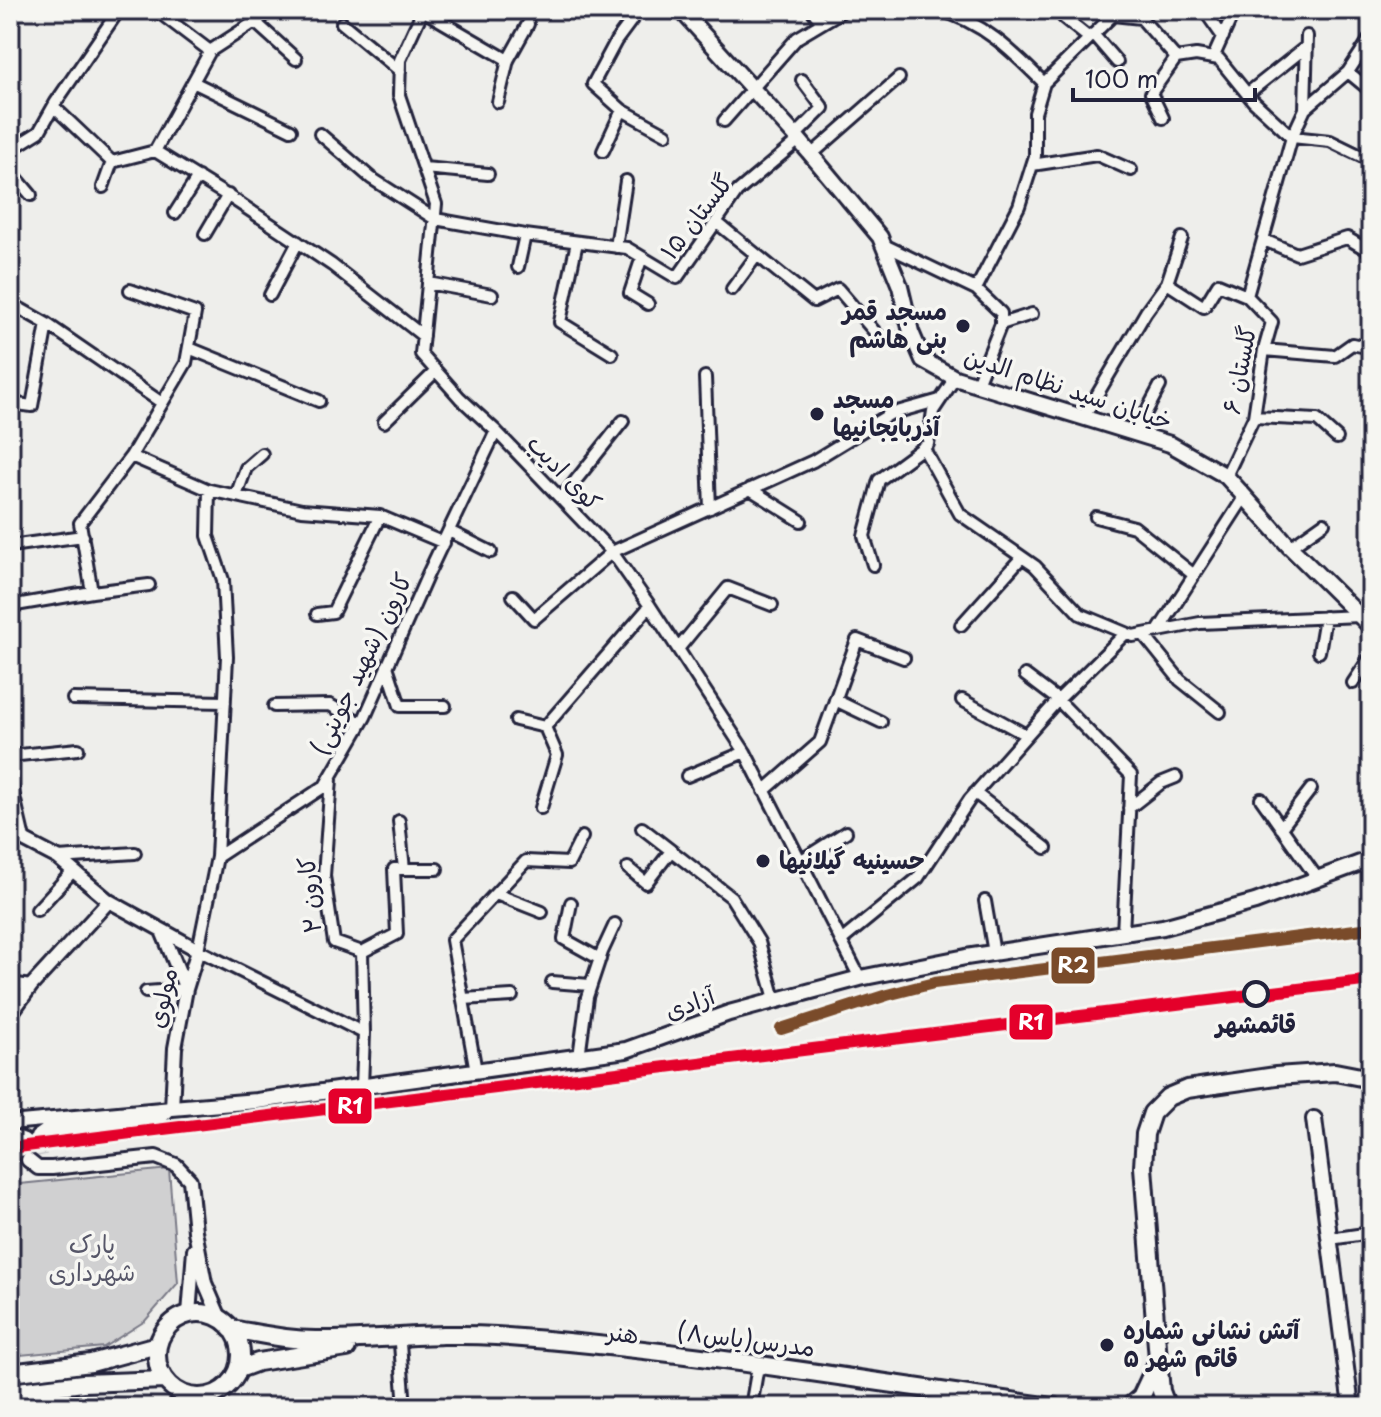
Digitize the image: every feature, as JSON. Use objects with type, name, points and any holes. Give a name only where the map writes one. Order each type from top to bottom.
[{"type":"main road","name":"خیابان سید نظام الدین","points":[[681,10],[797,138],[880,237],[900,286],[914,341],[923,360],[955,378],[1170,444],[1226,476],[1290,547],[1366,622]]},
{"type":"main road","name":"آزادی","points":[[172,1108],[257,1101],[626,1050],[775,999],[860,978],[994,953],[1163,927],[1255,902],[1371,859]]},
{"type":"main road","points":[[1167,1407],[1161,1391],[1143,1167],[1145,1134],[1152,1113],[1168,1097],[1187,1089],[1276,1076],[1335,1072],[1371,1079]]},
{"type":"main road","points":[[1314,1119],[1351,1407]]},
{"type":"main road","points":[[189,1314],[226,1324],[237,1336],[241,1352],[239,1369],[224,1389],[185,1401],[165,1380],[159,1367],[157,1345],[167,1327],[189,1314]]},
{"type":"main road","name":"مدرس(یاس۸)","points":[[226,1324],[290,1339],[413,1334],[498,1336],[826,1375],[1054,1407]]},
{"type":"main road","name":"هنر","points":[[239,1369],[258,1362],[337,1349],[400,1344],[501,1345],[757,1372],[1002,1407]]},
{"type":"main road","points":[[10,1373],[91,1363],[157,1345]]},
{"type":"main road","points":[[1129,1407],[1141,1397],[1158,1359]]},
{"type":"main road","points":[[10,1392],[83,1383],[165,1380]]},
{"type":"street","points":[[10,150],[39,132],[119,10]]},
{"type":"street","points":[[156,10],[210,51]]},
{"type":"street","points":[[155,151],[210,51],[273,10]]},
{"type":"street","points":[[423,10],[508,60]]},
{"type":"street","name":"کوی ادیب","points":[[423,10],[400,60],[399,95],[436,204],[421,354],[460,398],[496,431],[612,552],[650,606],[745,752],[860,978]]},
{"type":"street","points":[[639,10],[616,41],[593,84],[622,110],[666,134]]},
{"type":"street","points":[[812,10],[822,23]]},
{"type":"street","points":[[724,121],[797,38],[843,10]]},
{"type":"street","points":[[938,10],[962,16],[1007,46],[1044,83]]},
{"type":"street","points":[[1204,10],[1223,37]]},
{"type":"street","points":[[976,289],[1019,206],[1035,156],[1035,113],[1044,83],[1113,15],[1142,14],[1176,58]]},
{"type":"street","points":[[1213,58],[1232,16]]},
{"type":"street","points":[[1064,18],[1091,36],[1117,62]]},
{"type":"street","points":[[255,22],[296,59]]},
{"type":"street","points":[[342,23],[400,71]]},
{"type":"street","points":[[498,102],[508,60],[528,24]]},
{"type":"street","points":[[1305,109],[1348,72],[1371,37]]},
{"type":"street","points":[[1247,94],[1306,41],[1305,109]]},
{"type":"street","points":[[1163,118],[1151,93],[1176,58],[1196,55],[1219,59],[1247,94],[1292,137],[1330,141],[1367,159]]},
{"type":"street","points":[[1348,72],[1371,91]]},
{"type":"street","points":[[811,155],[899,78]]},
{"type":"street","name":"گلستان ۱۵","points":[[435,219],[627,248],[677,278],[737,192],[797,138],[823,108],[802,80]]},
{"type":"street","points":[[193,82],[291,130]]},
{"type":"street","points":[[54,107],[112,162]]},
{"type":"street","name":"گلستان ۶","points":[[1226,476],[1254,417],[1264,350],[1272,322],[1247,296],[1292,137],[1305,109]]},
{"type":"street","points":[[603,151],[622,110]]},
{"type":"street","points":[[320,134],[371,178],[435,219]]},
{"type":"street","points":[[112,162],[155,151],[228,195],[332,265],[423,336]]},
{"type":"street","points":[[1032,165],[1097,155],[1131,170]]},
{"type":"street","points":[[103,187],[112,162]]},
{"type":"street","points":[[424,168],[488,174]]},
{"type":"street","points":[[10,170],[31,195]]},
{"type":"street","points":[[175,213],[198,177]]},
{"type":"street","points":[[616,247],[626,181]]},
{"type":"street","points":[[205,234],[228,195]]},
{"type":"street","points":[[716,222],[814,301],[838,289],[880,338],[914,341]]},
{"type":"street","points":[[518,267],[525,235]]},
{"type":"street","points":[[1084,417],[1146,312],[1167,283],[1182,238]]},
{"type":"street","points":[[1264,240],[1297,254],[1347,238],[1371,252]]},
{"type":"street","points":[[270,295],[298,242]]},
{"type":"street","points":[[577,242],[560,322],[612,354]]},
{"type":"street","points":[[884,245],[976,289],[1001,313],[1001,324],[977,384]]},
{"type":"street","points":[[732,289],[757,255]]},
{"type":"street","points":[[642,257],[630,293],[648,304]]},
{"type":"street","points":[[428,283],[492,295]]},
{"type":"street","points":[[1167,283],[1204,307],[1218,284],[1247,296]]},
{"type":"street","points":[[92,592],[80,523],[131,456],[186,363],[195,313],[130,290]]},
{"type":"street","points":[[10,303],[47,324],[162,403]]},
{"type":"street","points":[[1001,324],[1032,314]]},
{"type":"street","points":[[10,403],[32,406],[47,324]]},
{"type":"street","points":[[1264,350],[1335,356],[1352,344],[1371,348]]},
{"type":"street","points":[[189,348],[319,401]]},
{"type":"street","points":[[384,422],[436,371]]},
{"type":"street","points":[[705,377],[710,508]]},
{"type":"street","points":[[873,565],[864,536],[879,480],[928,444],[933,411],[955,378]]},
{"type":"street","points":[[1135,433],[1160,386]]},
{"type":"street","points":[[513,596],[534,619],[612,552],[813,461],[890,414],[940,400]]},
{"type":"street","points":[[1254,417],[1317,420],[1337,438]]},
{"type":"street","points":[[561,499],[623,421]]},
{"type":"street","name":"کارون (شهید جوینی)","points":[[217,857],[325,786],[361,723],[496,431]]},
{"type":"street","points":[[923,447],[960,514],[1035,566],[1080,614],[1133,636],[1200,623],[1325,617],[1366,622]]},
{"type":"street","points":[[236,496],[246,468],[262,454]]},
{"type":"street","points":[[131,456],[209,490],[302,510],[380,516],[444,543]]},
{"type":"street","points":[[750,489],[801,521]]},
{"type":"street","points":[[209,490],[208,536],[223,580],[227,657],[217,857],[198,950],[364,1033]]},
{"type":"street","points":[[1158,631],[1245,496]]},
{"type":"street","points":[[317,614],[333,612],[380,516]]},
{"type":"street","points":[[1096,517],[1134,527],[1194,575]]},
{"type":"street","points":[[1290,547],[1324,523]]},
{"type":"street","points":[[449,531],[491,552]]},
{"type":"street","points":[[10,546],[83,536]]},
{"type":"street","points":[[961,625],[1022,557]]},
{"type":"street","points":[[10,606],[149,585]]},
{"type":"street","points":[[678,649],[728,588],[772,605]]},
{"type":"street","points":[[545,727],[650,606]]},
{"type":"street","points":[[1319,652],[1325,617]]},
{"type":"street","points":[[841,941],[918,878],[975,793],[1058,700],[1126,633]]},
{"type":"street","points":[[1143,634],[1180,680],[1220,712]]},
{"type":"street","points":[[764,791],[820,742],[857,640],[904,658]]},
{"type":"street","points":[[1353,683],[1371,656]]},
{"type":"street","points":[[387,666],[400,706],[445,706]]},
{"type":"street","points":[[1025,675],[1058,700],[1131,775],[1123,933]]},
{"type":"street","points":[[73,699],[225,702]]},
{"type":"street","points":[[835,700],[881,722]]},
{"type":"street","points":[[962,700],[1026,735]]},
{"type":"street","points":[[274,706],[330,705],[361,723]]},
{"type":"street","points":[[516,720],[545,727]]},
{"type":"street","points":[[541,808],[557,755],[545,727]]},
{"type":"street","points":[[10,756],[78,749]]},
{"type":"street","points":[[687,776],[745,752]]},
{"type":"street","name":"کارون ۲","points":[[331,775],[324,876],[334,942],[362,952]]},
{"type":"street","points":[[1129,808],[1161,783],[1176,777]]},
{"type":"street","points":[[10,779],[24,839]]},
{"type":"street","points":[[1281,828],[1311,789]]},
{"type":"street","points":[[975,793],[1046,848]]},
{"type":"street","points":[[1261,799],[1317,878]]},
{"type":"street","points":[[399,821],[404,869]]},
{"type":"street","points":[[642,828],[731,897],[759,942],[775,999]]},
{"type":"street","points":[[800,861],[846,832]]},
{"type":"street","name":"مولوی","points":[[10,833],[58,858],[109,901],[198,950],[186,989],[175,1048],[172,1108]]},
{"type":"street","points":[[476,1071],[452,940],[526,861],[569,863],[582,837]]},
{"type":"street","points":[[628,868],[646,883],[671,851]]},
{"type":"street","points":[[58,858],[135,853]]},
{"type":"street","points":[[362,1087],[362,952],[397,934],[394,869],[437,869]]},
{"type":"street","points":[[37,910],[73,871]]},
{"type":"street","points":[[496,894],[542,912]]},
{"type":"street","points":[[10,1015],[31,986],[109,901]]},
{"type":"street","points":[[985,901],[994,953]]},
{"type":"street","points":[[571,903],[564,939],[600,959]]},
{"type":"street","points":[[579,1057],[590,985],[615,924]]},
{"type":"street","points":[[146,992],[186,989],[162,931]]},
{"type":"street","points":[[552,982],[590,985]]},
{"type":"street","points":[[10,983],[31,986]]},
{"type":"street","points":[[463,999],[512,996]]},
{"type":"street","points":[[10,1135],[31,1139],[47,1130],[161,1117],[172,1108]]},
{"type":"street","name":"آزادی","points":[[10,1123],[172,1108]]},
{"type":"street","points":[[35,1158],[38,1168],[156,1157],[176,1165],[190,1180],[195,1231],[205,1283],[226,1324]]},
{"type":"street","points":[[189,1314],[195,1231]]},
{"type":"street","points":[[1330,1239],[1371,1233]]},
{"type":"street","points":[[400,1344],[405,1407]]},
{"type":"street","points":[[751,1407],[757,1372]]},
{"type":"green space","name":"پارک شهرداری","points":[[169,1169],[178,1283],[145,1321],[104,1347],[10,1356],[10,1185]]},
{"type":"tunnel","points":[[37,1137],[41,1156]]},
{"type":"transit line","name":"R2","points":[[781,1029],[934,983],[1371,928]]},
{"type":"transit line","name":"R1","points":[[10,1148],[1371,980]]},
{"type":"place","name":"مسجد قمر بنی هاشم","points":[[963,326]]},
{"type":"place","name":"مسجد آذربایجانیها","points":[[817,414]]},
{"type":"place","name":"حسینیه گیلانیها","points":[[763,861]]},
{"type":"place","name":"قائمشهر","points":[[1256,994]]},
{"type":"place","name":"آتش نشانی شماره ۵ قائم شهر","points":[[1107,1345]]}]
